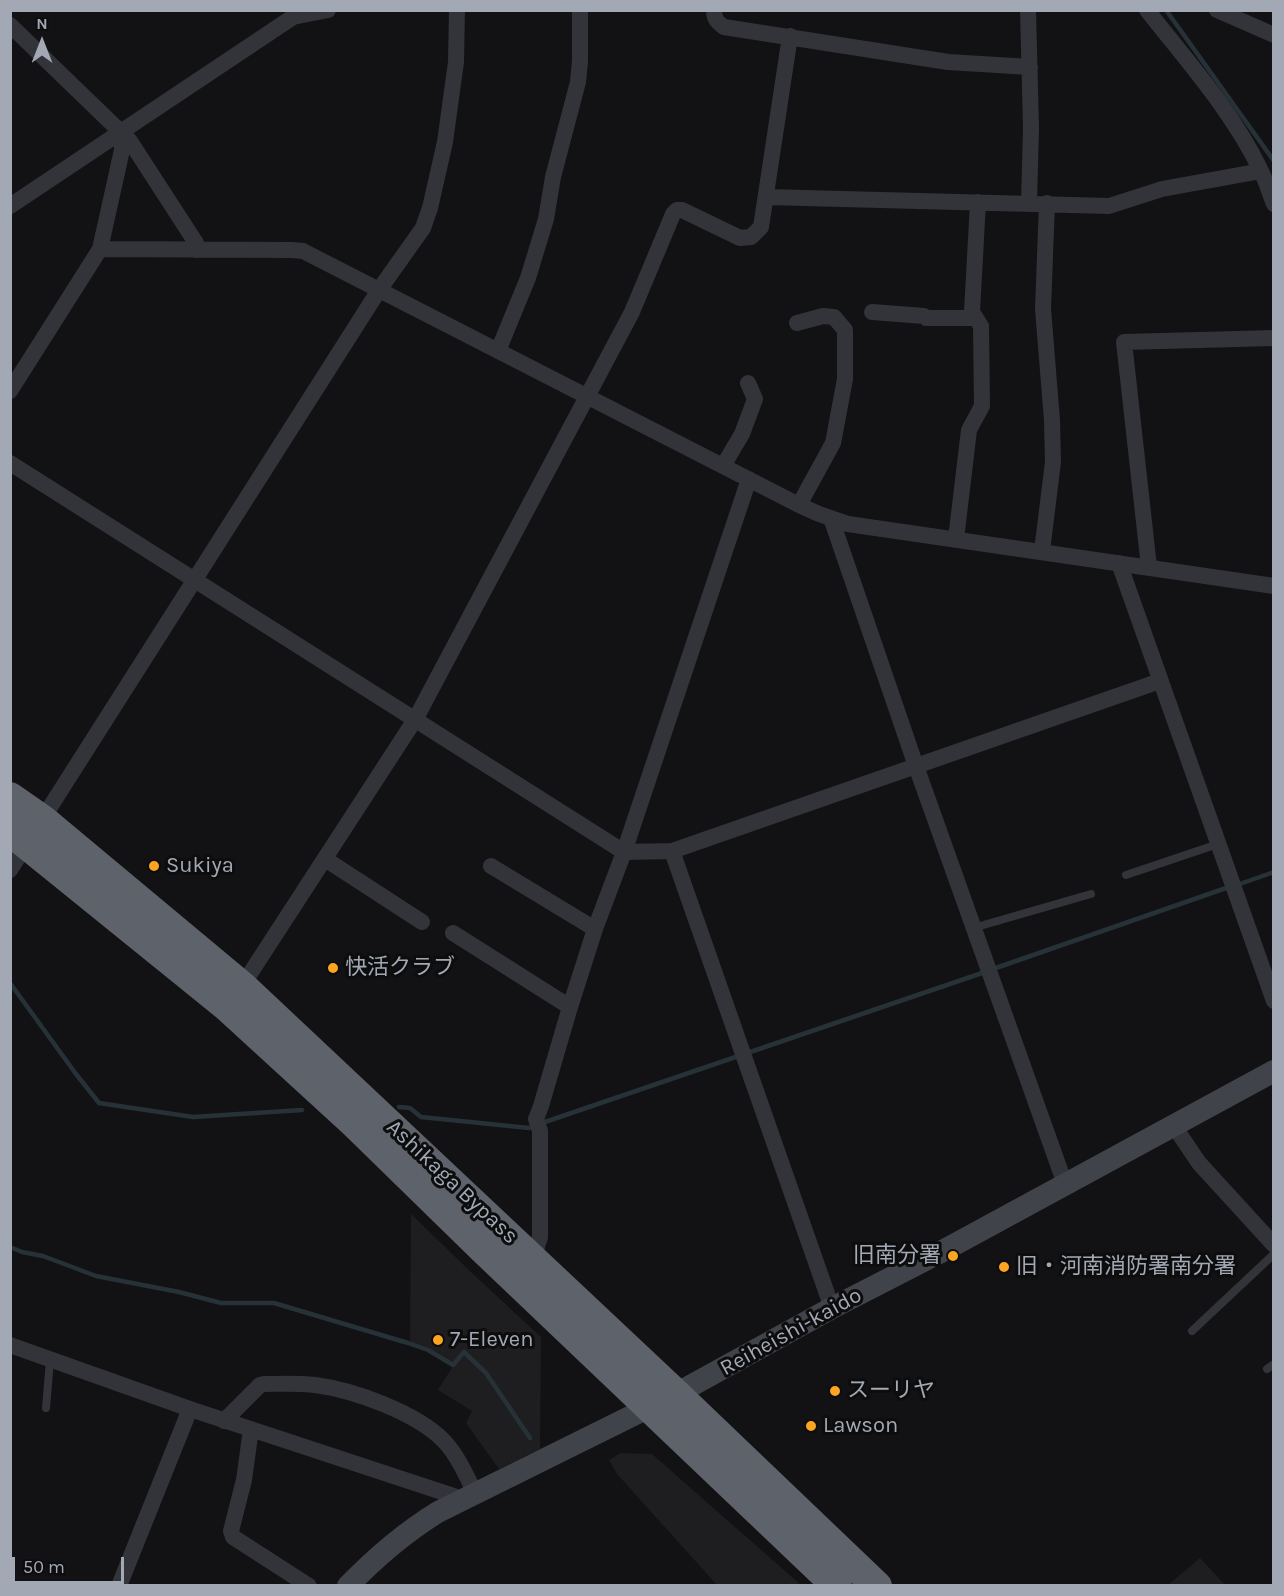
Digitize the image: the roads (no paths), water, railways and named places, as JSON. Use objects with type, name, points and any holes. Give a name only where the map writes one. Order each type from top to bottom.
[{"type":"highway","name":"Ashikaga Bypass","points":[[10,797],[27,831],[234,1013],[355,1124],[837,1586]]},
{"type":"highway","name":"Ashikaga Bypass","points":[[27,831],[242,986],[877,1586]]},
{"type":"main road","name":"Reiheishi-kaido","points":[[348,1586],[385,1549],[411,1528],[469,1496],[650,1408],[1274,1071]]},
{"type":"street","points":[[10,206],[122,133],[291,14],[328,10]]},
{"type":"street","points":[[10,870],[27,831],[196,580],[379,290],[423,228],[430,208],[445,142],[456,62],[457,10]]},
{"type":"street","points":[[498,351],[528,278],[546,219],[553,177],[578,82],[580,10]]},
{"type":"street","points":[[714,10],[714,17],[724,27],[948,62],[1030,67]]},
{"type":"street","points":[[1028,10],[1029,203]]},
{"type":"street","points":[[1148,10],[1245,141],[1261,171],[1274,204]]},
{"type":"street","points":[[1217,10],[1274,35]]},
{"type":"street","points":[[10,25],[132,144],[196,243],[197,250]]},
{"type":"street","points":[[242,986],[416,718],[632,312],[672,214],[677,210],[682,210],[746,239],[761,227],[790,36]]},
{"type":"street","points":[[10,391],[100,249],[122,150],[122,133]]},
{"type":"street","points":[[767,197],[1109,206],[1162,189],[1261,171]]},
{"type":"street","points":[[956,539],[969,430],[982,406],[981,326],[972,312],[978,202]]},
{"type":"street","points":[[1042,551],[1053,462],[1043,309],[1047,203]]},
{"type":"street","points":[[100,249],[303,251],[799,505],[848,524],[1274,586]]},
{"type":"street","points":[[872,312],[926,318],[976,318]]},
{"type":"street","points":[[797,323],[823,316],[834,318],[845,330],[845,379],[833,443],[799,505]]},
{"type":"street","points":[[1149,567],[1124,342],[1274,338]]},
{"type":"street","points":[[723,466],[742,434],[755,399],[748,382]]},
{"type":"street","points":[[10,463],[416,718],[624,852],[672,851],[1160,681]]},
{"type":"street","points":[[533,1259],[540,1237],[538,1125],[541,1106],[595,928],[624,852],[749,479]]},
{"type":"street","points":[[831,519],[973,928],[1065,1184]]},
{"type":"street","points":[[1119,563],[1274,1001]]},
{"type":"street","points":[[672,851],[832,1308]]},
{"type":"street","points":[[325,859],[422,922]]},
{"type":"street","points":[[491,866],[595,928]]},
{"type":"street","points":[[453,933],[570,1007]]},
{"type":"street","points":[[1174,1126],[1199,1164],[1274,1245]]},
{"type":"street","points":[[10,1345],[224,1421],[469,1496]]},
{"type":"street","points":[[224,1421],[260,1385],[264,1384],[316,1385],[358,1396],[395,1410],[436,1434],[457,1456],[469,1496]]},
{"type":"street","points":[[119,1586],[190,1409]]},
{"type":"street","points":[[251,1429],[244,1480],[231,1531],[233,1537],[309,1586]]},
{"type":"lane","points":[[1126,875],[1218,844]]},
{"type":"lane","points":[[973,928],[1091,894]]},
{"type":"lane","points":[[1192,1331],[1274,1254]]},
{"type":"lane","points":[[46,1408],[50,1360]]},
{"type":"waterway","points":[[1166,10],[1274,161]]},
{"type":"waterway","points":[[1237,885],[1274,872]]},
{"type":"waterway","points":[[993,969],[1229,887]]},
{"type":"waterway","points":[[542,1123],[985,972]]},
{"type":"waterway","points":[[10,983],[99,1103],[193,1117],[302,1110]]},
{"type":"waterway","points":[[399,1107],[410,1108],[421,1117],[529,1128],[534,1126]]},
{"type":"waterway","points":[[10,1247],[43,1256],[96,1276],[179,1292],[221,1303],[274,1303],[408,1343],[428,1350],[453,1365],[464,1352],[486,1373],[530,1438]]},
{"type":"place","name":"Sukiya","points":[[154,866]]},
{"type":"place","name":"快活クラブ","points":[[333,968]]},
{"type":"place","name":"旧南分署","points":[[953,1256]]},
{"type":"place","name":"旧・河南消防署南分署","points":[[1004,1267]]},
{"type":"place","name":"7-Eleven","points":[[438,1340]]},
{"type":"place","name":"スーリヤ","points":[[835,1391]]},
{"type":"place","name":"Lawson","points":[[811,1426]]}]
